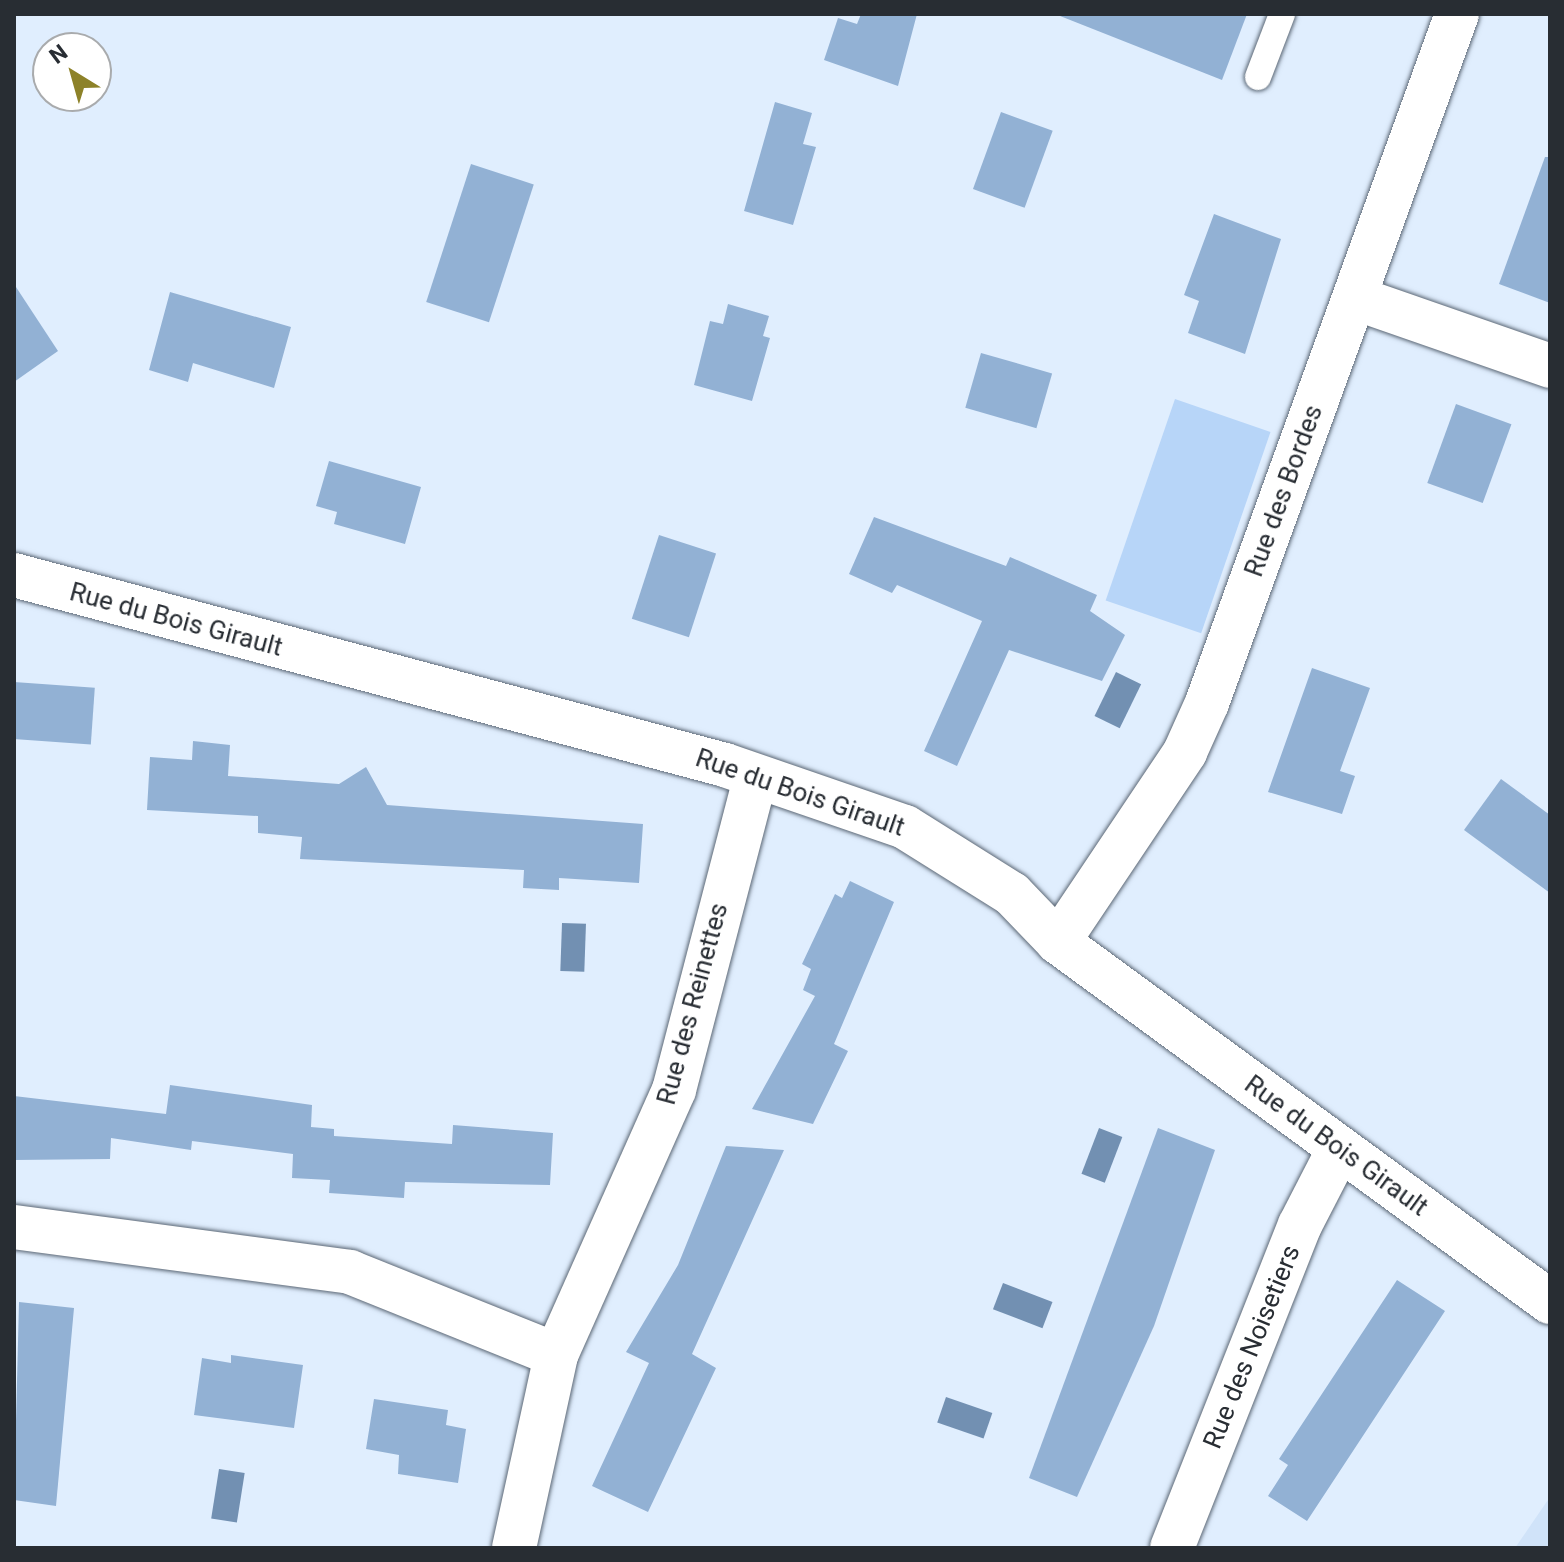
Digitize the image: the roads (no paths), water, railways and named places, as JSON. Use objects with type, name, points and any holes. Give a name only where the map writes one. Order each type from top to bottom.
[{"type":"street","name":"Rue des Bordes","points":[[1058,942],[1202,715],[1457,14]]},
{"type":"street","points":[[1355,298],[1550,366]]},
{"type":"street","name":"Rue du Bois Girault","points":[[14,575],[570,721],[905,827],[1012,894],[1058,942],[1550,1302]]},
{"type":"street","name":"Rue des Reinettes","points":[[514,1548],[556,1355],[674,1090],[755,779]]},
{"type":"street","name":"Rue des Noisetiers","points":[[1172,1548],[1300,1225],[1339,1149]]},
{"type":"street","points":[[14,1227],[350,1272],[556,1355]]},
{"type":"lane","points":[[1258,77],[1282,14]]}]
